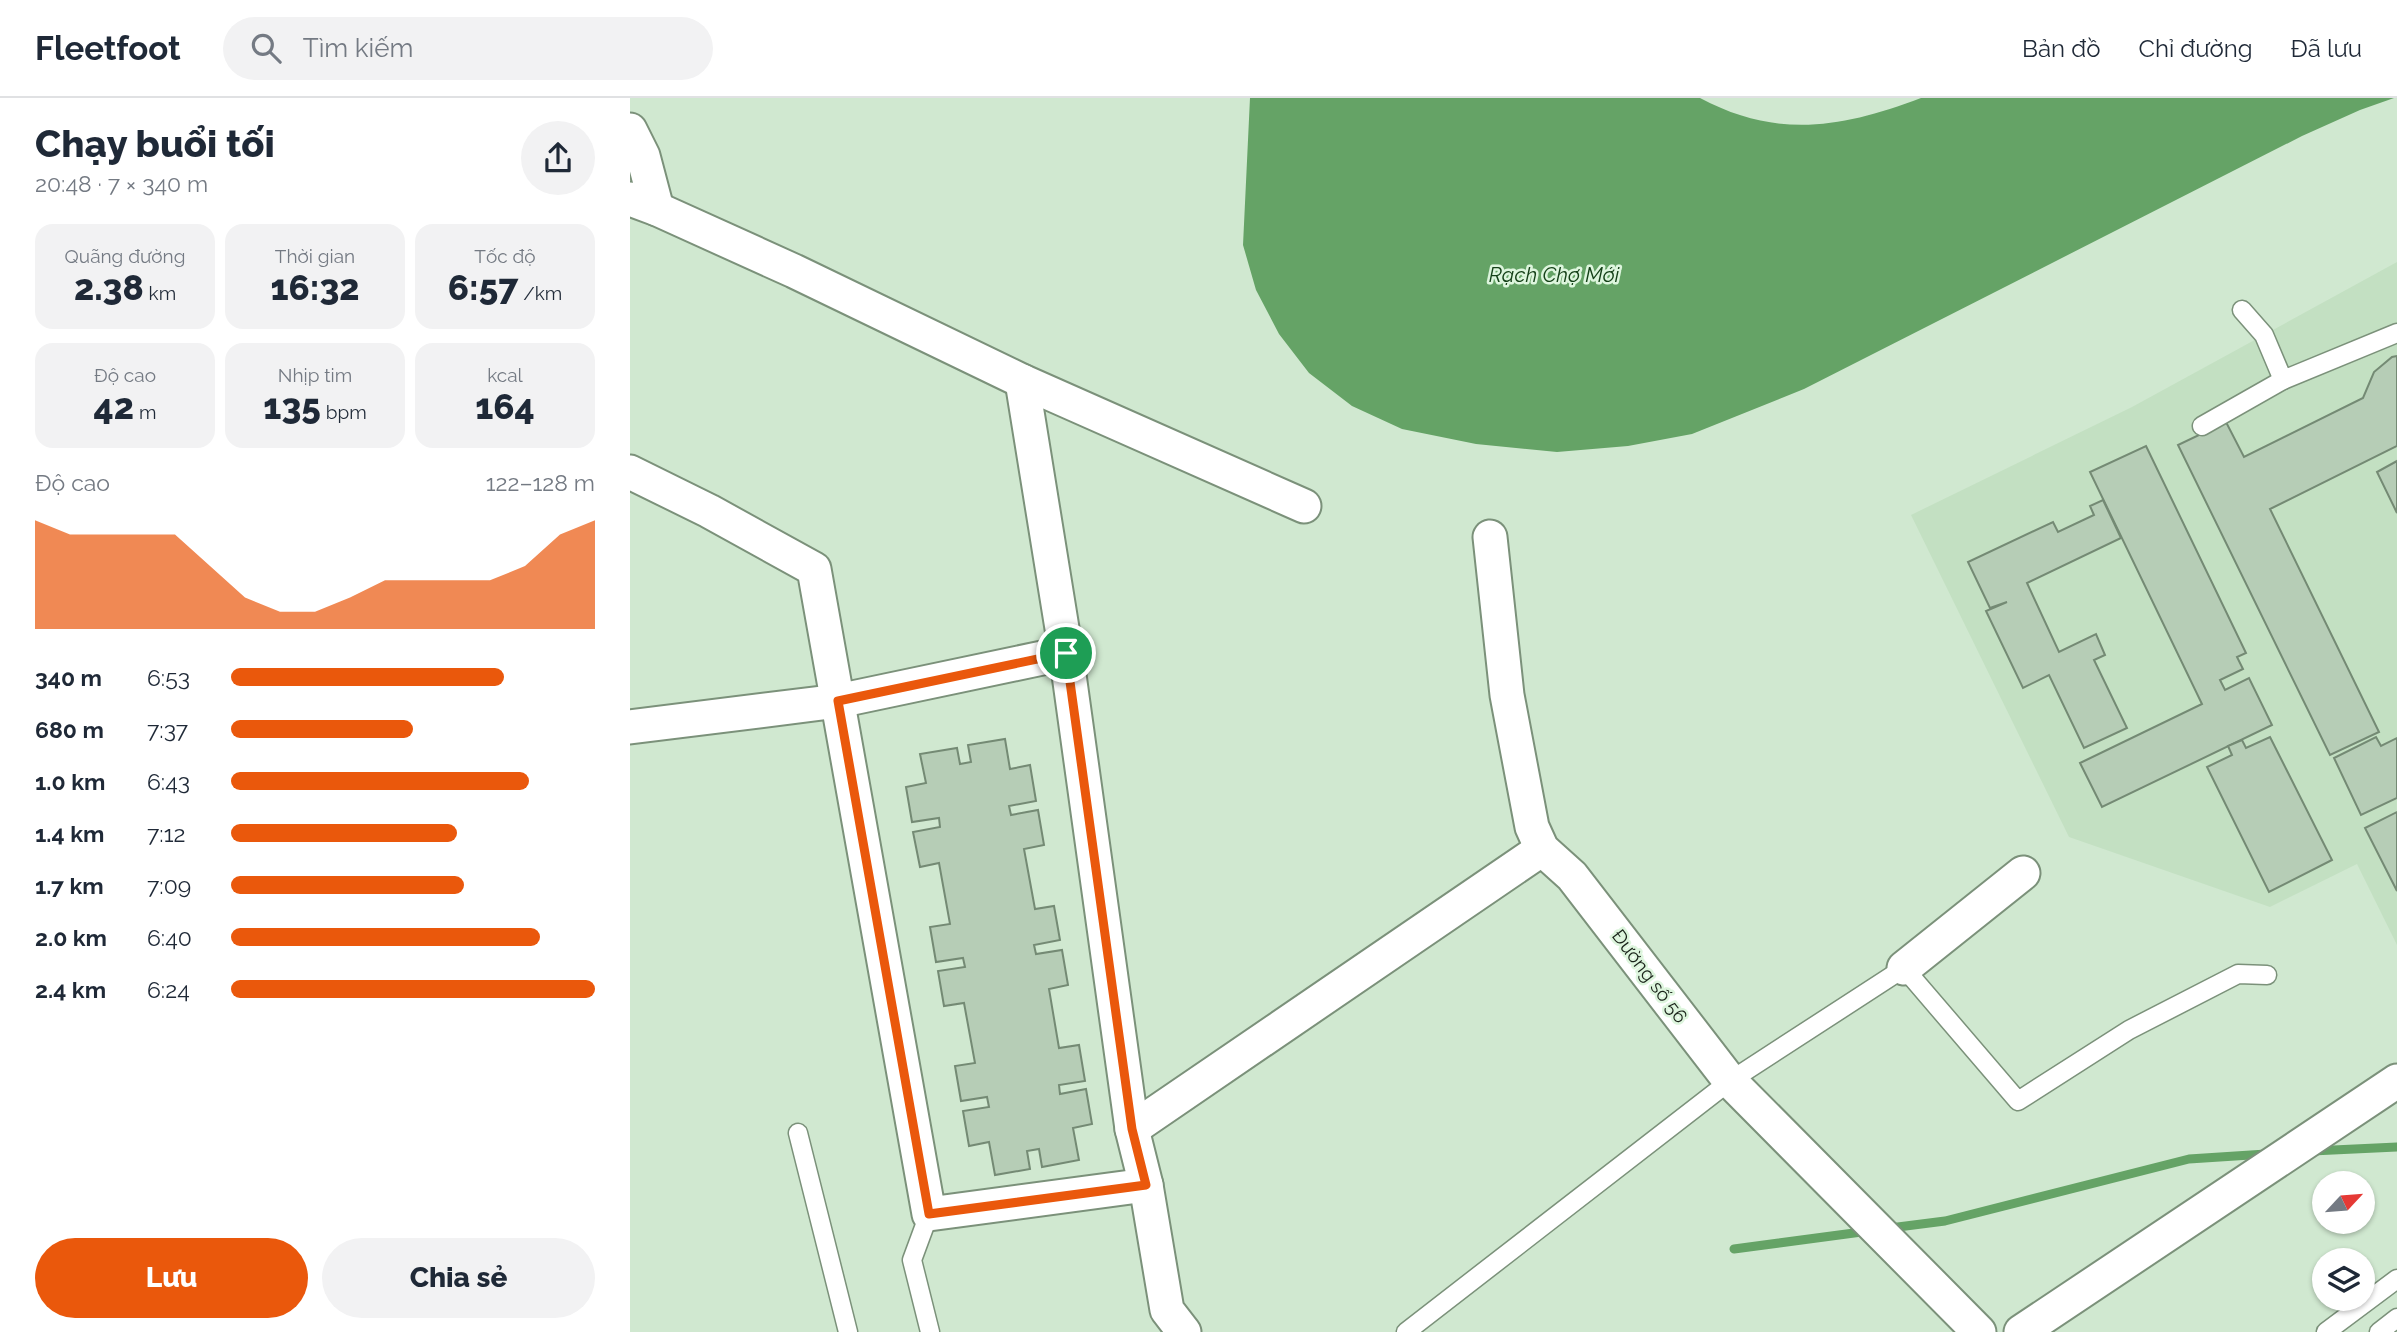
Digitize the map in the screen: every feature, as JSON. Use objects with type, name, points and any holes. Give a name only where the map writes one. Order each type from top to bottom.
[{"type":"street","points":[[630,130],[643,156],[644,204],[794,271],[1022,381],[1304,506]]},
{"type":"street","points":[[1022,381],[1066,653],[1132,1129],[1146,1185],[1167,1310],[1184,1332]]},
{"type":"street","points":[[630,472],[709,511],[814,569],[929,1214],[1146,1185]]},
{"type":"street","name":"Đường số 56","points":[[1490,537],[1507,695],[1532,827],[1542,849],[1573,876],[1730,1081],[1979,1332]]},
{"type":"street","points":[[630,726],[838,701],[1066,653]]},
{"type":"street","points":[[1132,1129],[1542,849]]},
{"type":"street","points":[[1904,968],[2023,873]]},
{"type":"street","points":[[2021,1332],[2397,1081]]},
{"type":"lane","points":[[2242,310],[2263,335],[2283,380]]},
{"type":"lane","points":[[2202,426],[2283,380],[2397,333]]},
{"type":"lane","points":[[1406,1332],[1730,1081],[1904,968],[2018,1101],[2129,1030],[2226,980],[2238,974],[2267,975]]},
{"type":"lane","points":[[798,1133],[848,1332]]},
{"type":"lane","points":[[929,1214],[912,1260],[930,1332]]},
{"type":"lane","points":[[2326,1332],[2397,1279]]},
{"type":"lane","points":[[2379,1332],[2397,1318]]},
{"type":"shaded area","points":[[2397,262],[2397,945],[2357,864],[2270,907],[2069,837],[1911,515],[2132,407]]},
{"type":"water","name":"Rạch Chợ Mới","points":[[1250,98],[1700,98],[1756,120],[1810,125],[1864,116],[1921,98],[2394,98],[2302,136],[1804,389],[1692,434],[1628,446],[1557,452],[1476,444],[1402,429],[1352,406],[1309,373],[1279,334],[1256,290],[1243,245]]},
{"type":"building","points":[[2397,356],[2397,446],[2270,509],[2379,732],[2330,755],[2178,445],[2226,422],[2244,457],[2363,398],[2374,372]]},
{"type":"building","points":[[2146,446],[2246,653],[2237,657],[2243,669],[2220,680],[2225,690],[2249,678],[2272,725],[2102,807],[2080,763],[2202,704],[2090,472]]},
{"type":"building","points":[[2397,461],[2397,513],[2377,472]]},
{"type":"building","points":[[2103,500],[2121,538],[2027,583],[2059,652],[2096,634],[2105,655],[2094,660],[2127,728],[2084,748],[2049,675],[2023,688],[1986,611],[2007,602],[1990,608],[1968,562],[2053,522],[2058,532],[2094,515],[2090,506]]},
{"type":"building","points":[[2270,737],[2332,860],[2269,892],[2207,767],[2232,755],[2228,746],[2242,740],[2246,748]]},
{"type":"building","points":[[2376,737],[2381,746],[2397,738],[2397,798],[2361,815],[2334,758]]},
{"type":"building","points":[[1005,739],[1010,769],[1030,765],[1036,801],[1009,806],[1011,815],[1038,810],[1044,845],[1024,849],[1035,909],[1054,906],[1060,940],[1034,945],[1036,954],[1062,950],[1068,985],[1049,989],[1059,1048],[1079,1045],[1085,1081],[1059,1085],[1060,1094],[1086,1089],[1092,1124],[1073,1128],[1079,1160],[1042,1167],[1039,1149],[1027,1151],[1030,1169],[995,1175],[989,1142],[969,1146],[963,1111],[989,1107],[987,1097],[961,1101],[955,1066],[975,1063],[964,1003],[944,1006],[938,971],[965,967],[963,958],[936,962],[930,927],[950,924],[939,863],[920,867],[913,832],[940,827],[939,818],[912,822],[906,787],[926,783],[920,754],[957,748],[960,764],[971,762],[968,745]]},
{"type":"building","points":[[2397,812],[2397,891],[2365,828]]},
{"type":"waterway","points":[[2312,1151],[2397,1147]]},
{"type":"waterway","points":[[1890,1228],[1945,1221],[2189,1159],[2266,1154]]},
{"type":"waterway","points":[[1734,1249],[1869,1231]]},
{"type":"route","points":[[1066,653],[1132,1129],[1146,1185],[929,1214],[838,701],[1066,653]]}]
